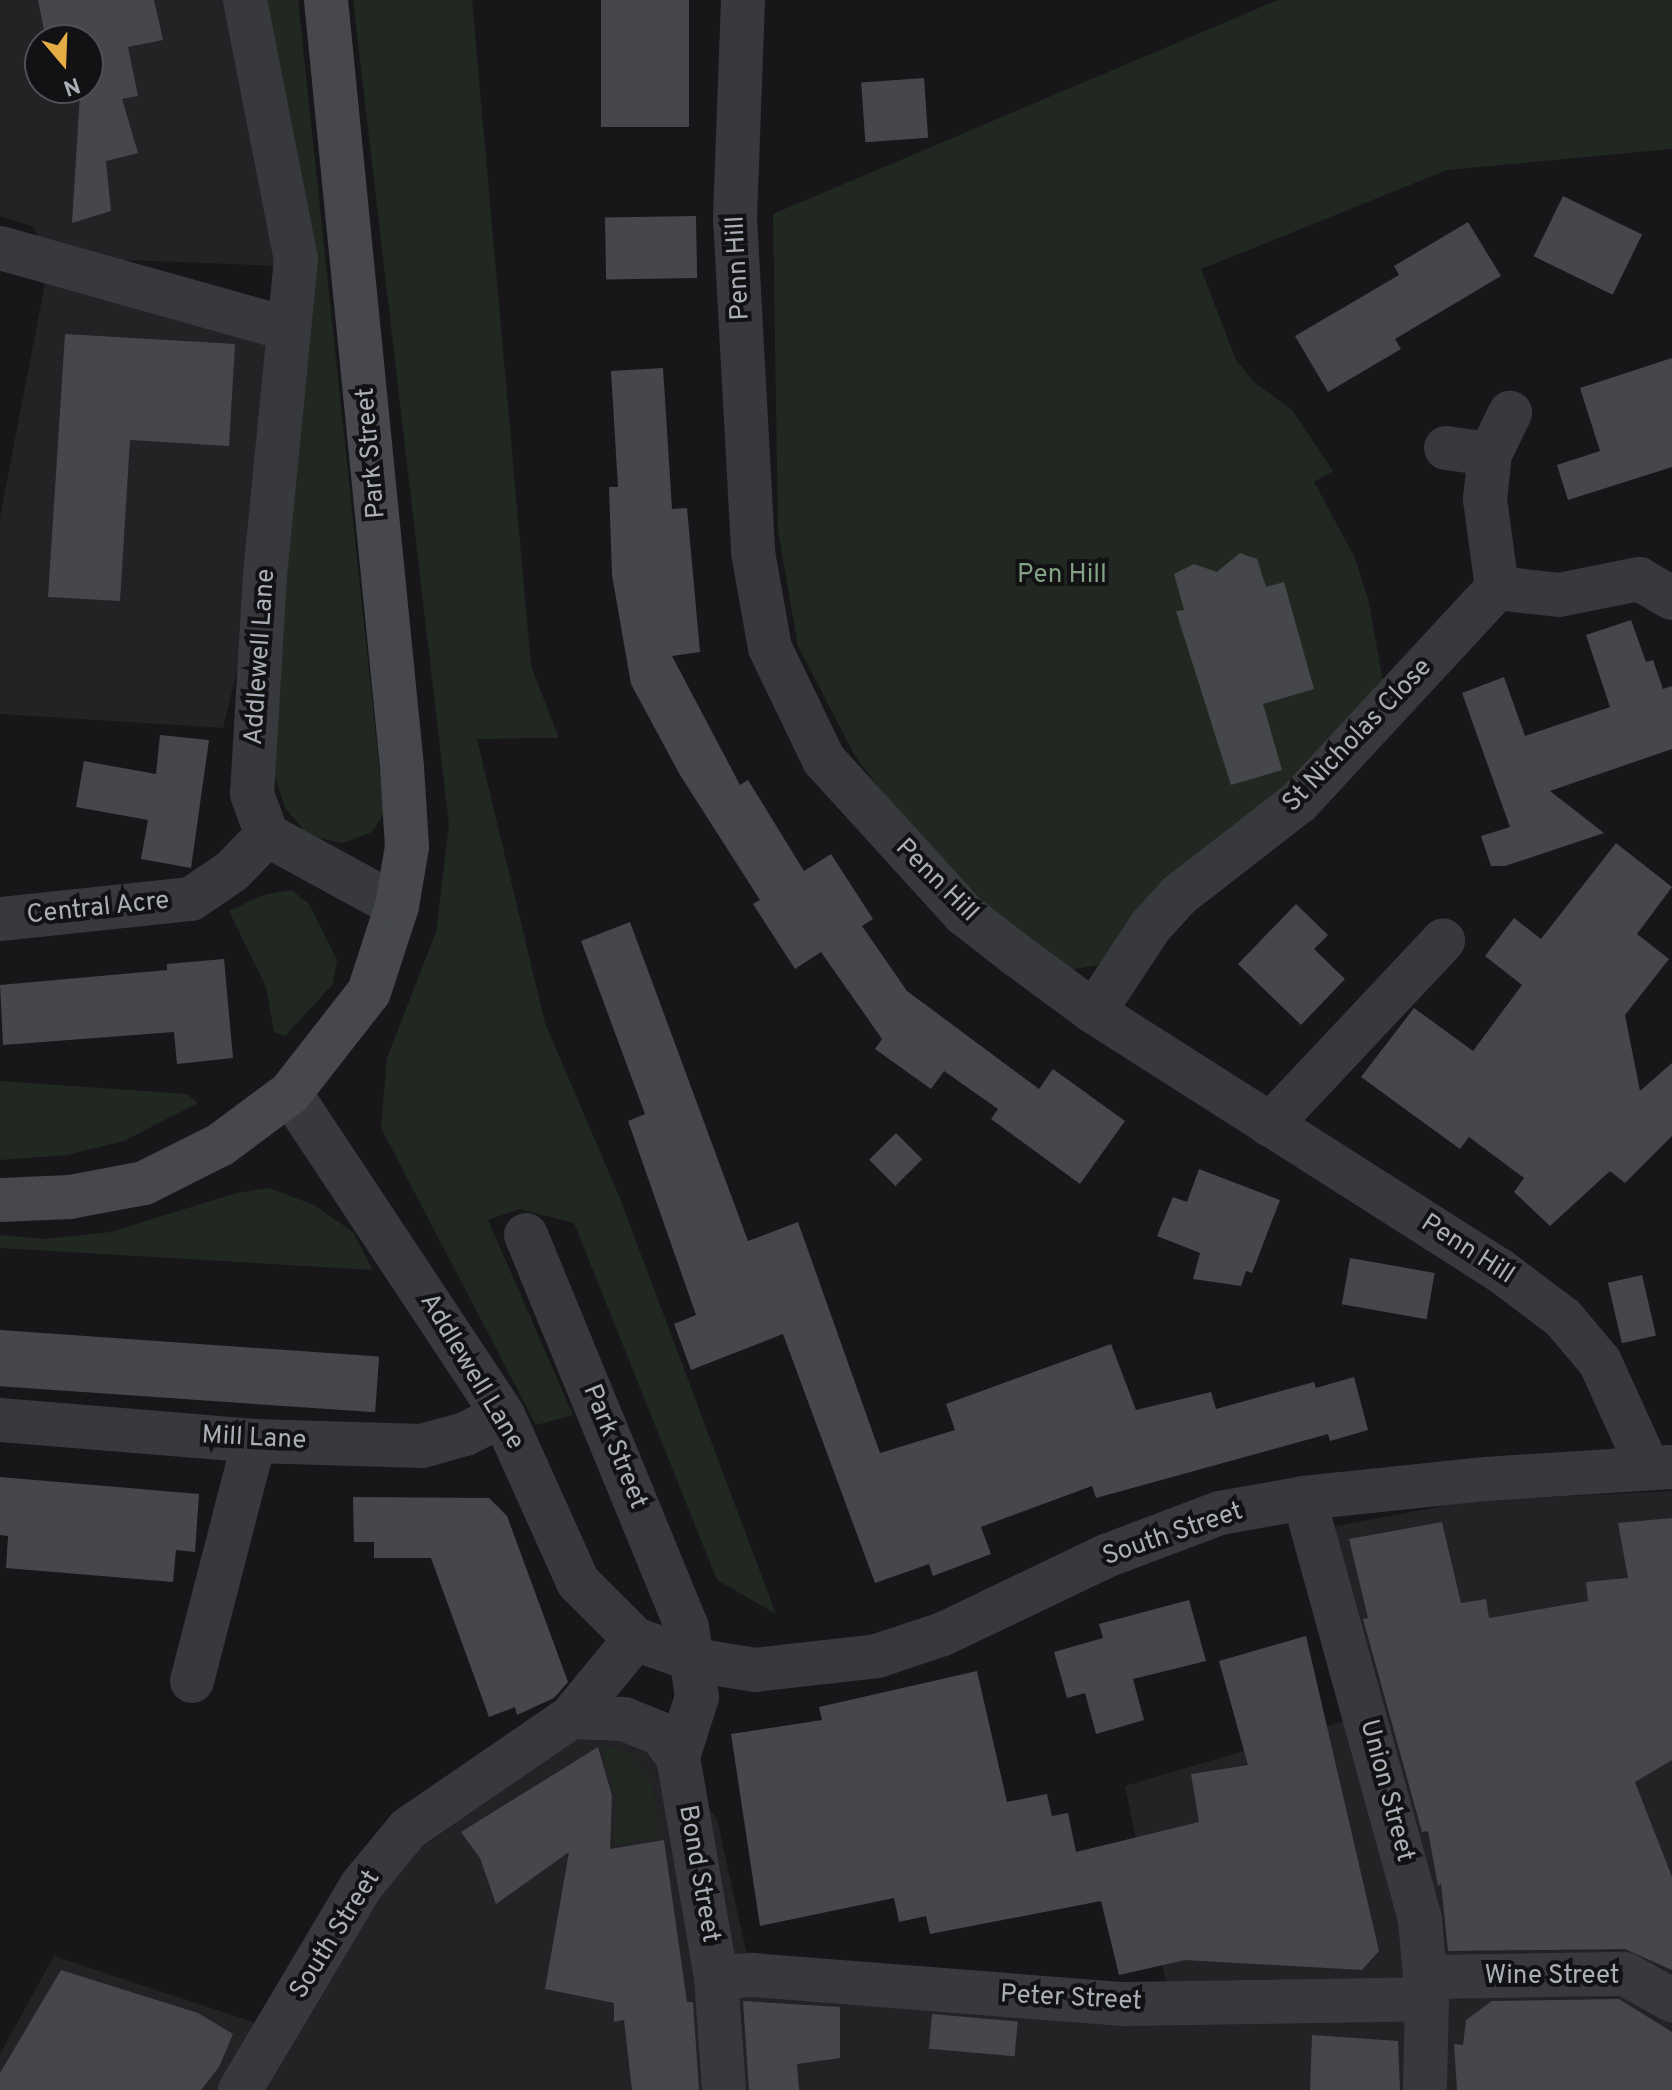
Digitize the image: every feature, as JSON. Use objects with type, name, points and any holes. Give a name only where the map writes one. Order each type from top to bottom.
[{"type":"street","name":"Addlewell Lane","points":[[245,0],[296,259],[265,575],[252,794],[267,835]]},
{"type":"street","name":"Park Street","points":[[0,1200],[70,1197],[144,1183],[220,1145],[290,1093],[369,992],[397,906],[407,847],[402,767],[326,0]]},
{"type":"street","name":"Penn Hill","points":[[743,0],[735,217],[753,552],[770,648],[824,760],[964,914],[1094,1012],[1498,1269],[1563,1318],[1600,1362],[1660,1468]]},
{"type":"street","points":[[0,248],[289,329]]},
{"type":"street","points":[[1510,413],[1490,454],[1485,499],[1497,588],[1559,595],[1639,579],[1672,598]]},
{"type":"street","points":[[1446,448],[1490,454]]},
{"type":"street","name":"St Nicholas Close","points":[[1094,1012],[1150,927],[1179,895],[1299,802],[1497,588]]},
{"type":"street","points":[[267,835],[397,906]]},
{"type":"street","name":"Central Acre","points":[[0,919],[191,899],[232,871],[267,835]]},
{"type":"street","points":[[1270,1125],[1443,941]]},
{"type":"street","name":"Addlewell Lane","points":[[290,1093],[503,1415],[578,1582],[635,1639],[694,1660]]},
{"type":"street","name":"Park Street","points":[[526,1235],[677,1602],[694,1660]]},
{"type":"street","name":"Mill Lane","points":[[0,1420],[254,1441],[422,1446],[465,1434],[503,1415]]},
{"type":"street","points":[[192,1681],[254,1441]]},
{"type":"street","name":"South Street","points":[[694,1660],[755,1670],[877,1656],[943,1634],[1106,1556],[1220,1513],[1304,1498],[1660,1468]]},
{"type":"street","name":"Union Street","points":[[1304,1498],[1420,1920],[1426,1988],[1425,2090]]},
{"type":"street","name":"South Street","points":[[240,2090],[361,1886],[408,1829],[571,1717],[635,1639]]},
{"type":"street","name":"Bond Street","points":[[694,1660],[697,1697],[678,1757],[716,1978],[724,2090]]},
{"type":"street","points":[[571,1717],[624,1719],[661,1734],[678,1757]]},
{"type":"street","name":"Wine Street","points":[[1426,1988],[1625,1974],[1672,2000]]},
{"type":"street","name":"Peter Street","points":[[716,1978],[753,1975],[1124,2004],[1426,1988]]},
{"type":"shaded area","points":[[0,0],[234,0],[280,266],[73,258],[39,241],[34,227],[0,216]]},
{"type":"shaded area","points":[[46,278],[266,342],[244,642],[223,728],[0,714],[0,517]]},
{"type":"shaded area","points":[[1672,1491],[1672,2090],[0,2090],[0,2054],[54,1956],[259,2024],[296,2027],[385,1890],[421,1848],[574,1738],[643,1739],[717,1818],[747,1956],[1167,1988],[1125,1786],[1355,1718],[1305,1532],[1470,1501]]},
{"type":"green space","points":[[262,0],[298,0],[384,813],[372,832],[343,843],[309,836],[285,808],[273,771],[306,260]]},
{"type":"green space","points":[[353,0],[472,0],[531,666],[559,738],[477,739],[545,1023],[619,1196],[776,1614],[717,1580],[574,1223],[519,1209],[488,1220],[573,1415],[536,1425],[381,1128],[387,1058],[436,932],[449,825]]},
{"type":"green space","name":"Pen Hill","points":[[1278,0],[1672,0],[1672,149],[1447,170],[1201,269],[1236,360],[1254,382],[1293,411],[1333,471],[1314,482],[1355,558],[1368,599],[1386,697],[1104,964],[1063,971],[940,869],[855,756],[798,646],[778,531],[773,214]]},
{"type":"green space","points":[[291,890],[309,904],[337,960],[333,984],[285,1036],[274,1032],[266,987],[229,911],[263,895]]},
{"type":"green space","points":[[0,1081],[187,1094],[198,1103],[124,1141],[67,1155],[0,1160]]},
{"type":"green space","points":[[269,1188],[314,1205],[353,1232],[373,1270],[0,1248],[0,1235],[44,1239],[111,1232],[236,1193]]},
{"type":"green space","points":[[601,1747],[627,1752],[652,1782],[659,1837],[614,1845],[616,1795]]},
{"type":"building","points":[[38,0],[154,0],[163,40],[128,47],[138,96],[122,99],[138,153],[106,161],[111,211],[72,223],[79,104],[104,104],[104,24],[43,24]]},
{"type":"building","points":[[601,0],[689,0],[689,127],[601,127]]},
{"type":"building","points":[[924,78],[928,138],[865,142],[861,82]]},
{"type":"building","points":[[1563,196],[1642,235],[1613,295],[1534,256]]},
{"type":"building","points":[[696,216],[697,278],[606,280],[605,218]]},
{"type":"building","points":[[1468,222],[1501,276],[1395,339],[1401,349],[1328,392],[1295,336],[1399,275],[1394,266]]},
{"type":"building","points":[[65,334],[235,344],[229,446],[130,440],[120,601],[48,597]]},
{"type":"building","points":[[1672,358],[1672,467],[1568,500],[1557,465],[1600,451],[1580,388]]},
{"type":"building","points":[[663,368],[672,509],[687,508],[700,652],[672,656],[740,785],[748,780],[804,871],[831,854],[873,919],[862,926],[907,991],[1039,1089],[1053,1069],[1125,1121],[1080,1184],[991,1119],[998,1109],[944,1071],[931,1089],[875,1049],[882,1039],[821,952],[795,969],[753,904],[760,900],[680,775],[631,684],[612,575],[609,487],[618,487],[611,371]]},
{"type":"building","points":[[1240,553],[1257,559],[1266,587],[1284,582],[1314,689],[1263,704],[1282,770],[1231,785],[1176,611],[1184,610],[1174,574],[1194,564],[1217,572]]},
{"type":"building","points":[[1631,620],[1646,662],[1653,660],[1663,689],[1672,686],[1672,749],[1550,791],[1604,833],[1505,866],[1491,866],[1481,836],[1510,827],[1462,693],[1504,677],[1525,736],[1610,707],[1586,635]]},
{"type":"building","points":[[160,735],[209,740],[191,868],[141,859],[148,820],[76,807],[84,761],[156,774]]},
{"type":"building","points":[[1616,843],[1672,887],[1637,934],[1669,959],[1625,1015],[1640,1091],[1672,1063],[1672,1136],[1625,1183],[1610,1171],[1550,1226],[1514,1192],[1524,1178],[1469,1137],[1460,1149],[1361,1077],[1414,1008],[1473,1051],[1522,985],[1485,956],[1514,918],[1541,939]]},
{"type":"building","points":[[1296,904],[1328,935],[1314,949],[1345,979],[1301,1025],[1238,964]]},
{"type":"building","points":[[630,922],[748,1241],[798,1222],[880,1453],[955,1430],[946,1404],[1111,1344],[1136,1410],[1211,1392],[1216,1409],[1314,1382],[1316,1388],[1354,1377],[1368,1430],[1330,1441],[1328,1434],[1096,1498],[1092,1486],[981,1527],[991,1554],[933,1576],[929,1564],[875,1583],[783,1334],[691,1370],[674,1324],[696,1315],[628,1121],[645,1114],[581,941]]},
{"type":"building","points":[[224,959],[233,1058],[177,1064],[174,1032],[3,1045],[0,985],[167,970],[167,964]]},
{"type":"building","points":[[896,1133],[922,1159],[895,1186],[869,1160]]},
{"type":"building","points":[[1199,1169],[1280,1200],[1252,1273],[1246,1271],[1241,1286],[1193,1279],[1200,1253],[1157,1236],[1173,1197],[1187,1202]]},
{"type":"building","points":[[1350,1258],[1435,1273],[1427,1319],[1342,1304]]},
{"type":"building","points":[[1642,1275],[1656,1335],[1622,1343],[1608,1283]]},
{"type":"building","points":[[0,1330],[379,1357],[375,1412],[0,1386]]},
{"type":"building","points":[[0,1477],[199,1494],[195,1552],[176,1550],[173,1582],[6,1568],[8,1536],[0,1535]]},
{"type":"building","points":[[353,1497],[489,1498],[507,1516],[568,1682],[554,1698],[517,1715],[515,1707],[489,1717],[431,1558],[374,1558],[374,1542],[354,1542]]},
{"type":"building","points":[[1672,1518],[1672,1760],[1635,1782],[1672,1877],[1672,1970],[1625,1949],[1448,1951],[1441,1883],[1438,1886],[1428,1831],[1422,1832],[1363,1619],[1368,1618],[1349,1539],[1442,1522],[1461,1603],[1486,1599],[1489,1618],[1588,1601],[1586,1582],[1628,1578],[1618,1523]]},
{"type":"building","points":[[1189,1600],[1206,1661],[1133,1679],[1144,1720],[1096,1734],[1085,1693],[1067,1698],[1054,1652],[1103,1638],[1099,1624]]},
{"type":"building","points":[[1306,1636],[1379,1951],[1362,1970],[1185,1960],[1119,1975],[1101,1901],[930,1934],[926,1916],[899,1922],[894,1898],[760,1926],[731,1734],[822,1720],[819,1707],[977,1671],[1007,1802],[1047,1794],[1052,1816],[1068,1813],[1076,1852],[1199,1822],[1191,1774],[1248,1765],[1219,1661]]},
{"type":"building","points":[[598,1747],[612,1796],[610,1849],[664,1840],[687,2002],[693,2002],[699,2090],[632,2090],[624,2020],[614,2022],[614,2003],[545,1989],[569,1852],[496,1904],[480,1858],[461,1832]]},
{"type":"building","points":[[61,1970],[198,2013],[233,2034],[219,2067],[201,2090],[0,2090],[0,2073]]},
{"type":"building","points":[[1619,1999],[1672,2032],[1672,2090],[1457,2090],[1454,2044],[1463,2045],[1466,2020],[1492,2001]]},
{"type":"building","points":[[743,2001],[840,2007],[840,2058],[797,2064],[799,2090],[749,2090]]},
{"type":"building","points":[[932,2014],[1018,2021],[1015,2056],[929,2049]]},
{"type":"building","points":[[1312,2035],[1398,2041],[1400,2090],[1310,2090]]}]
